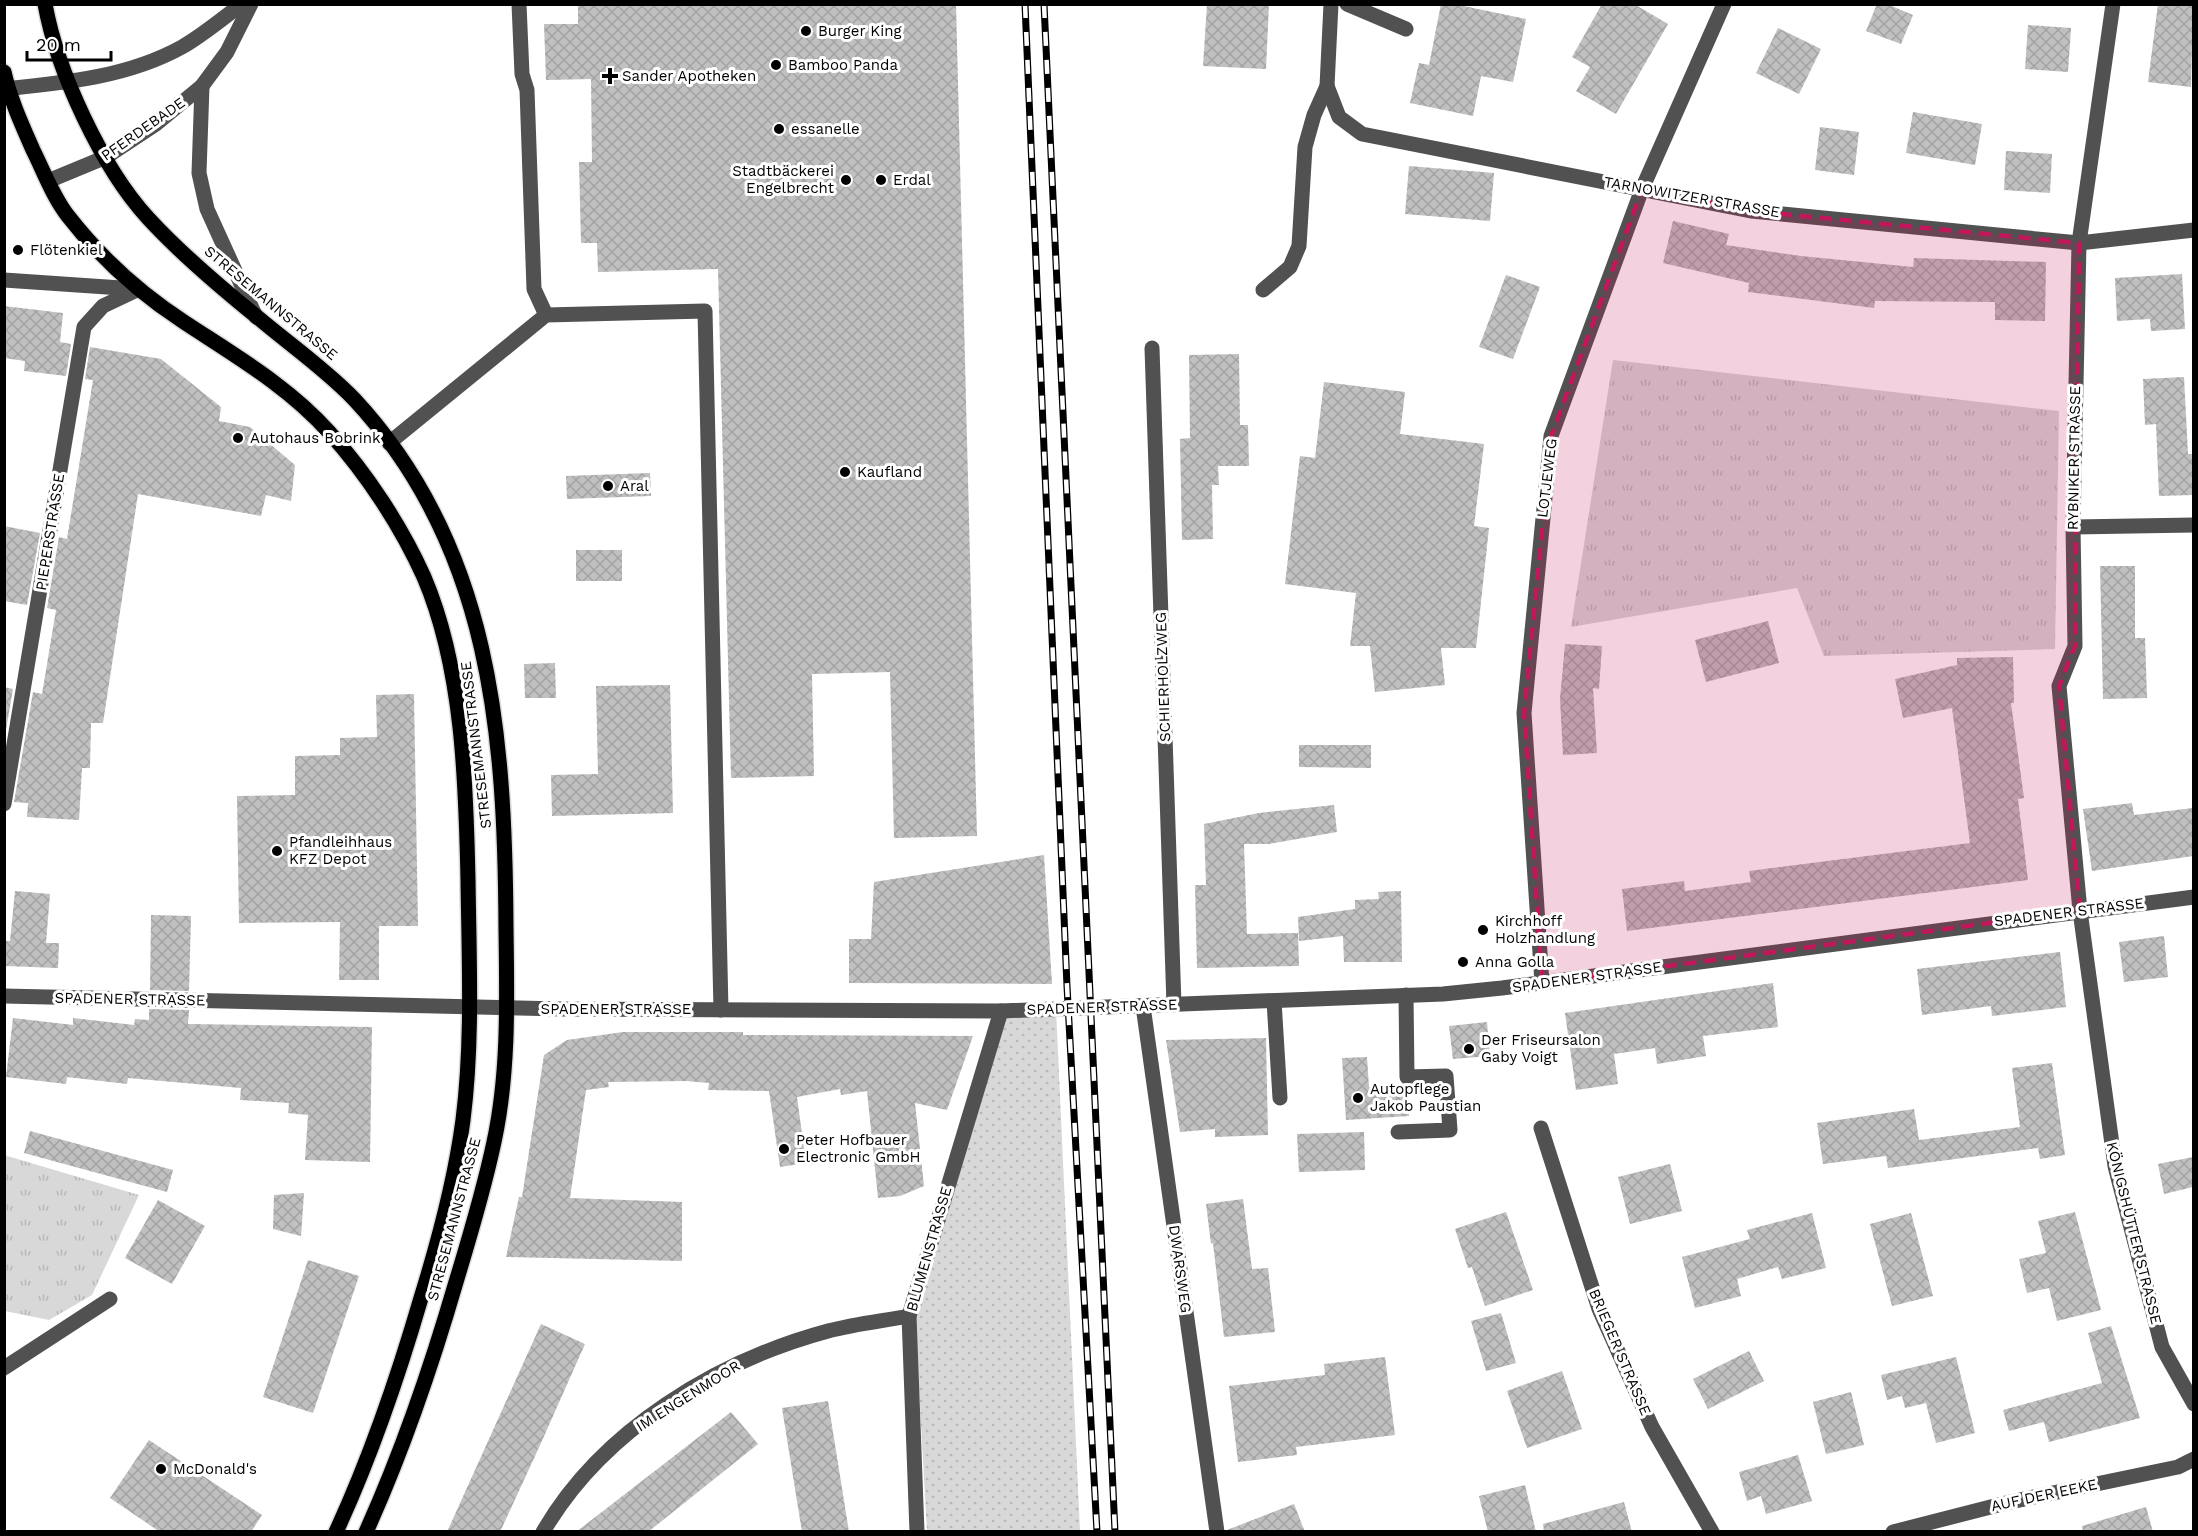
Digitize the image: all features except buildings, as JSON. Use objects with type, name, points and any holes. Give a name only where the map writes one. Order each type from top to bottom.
[{"type":"main road","name":"STRESEMANNSTRASSE","points":[[45,4],[53,41],[67,82],[106,158],[148,218],[190,260],[256,317],[324,370],[355,401],[389,443],[444,533],[478,626],[491,695],[504,830],[505,1057],[495,1138],[478,1208],[430,1371],[396,1464],[366,1532]]},
{"type":"main road","name":"STRESEMANNSTRASSE","points":[[4,72],[6,89],[48,181],[66,213],[97,249],[139,289],[266,377],[328,430],[393,520],[424,578],[446,644],[465,787],[469,1006],[463,1120],[451,1190],[408,1345],[370,1452],[336,1532]]},
{"type":"street","points":[[6,89],[100,77],[155,59],[183,47],[242,4]]},
{"type":"street","name":"PFERDEBADE","points":[[48,181],[106,158],[156,124],[202,87],[227,52],[251,4]]},
{"type":"street","points":[[519,4],[522,74],[527,90],[534,289],[546,315]]},
{"type":"street","points":[[1263,290],[1290,267],[1299,246],[1305,147],[1314,115],[1327,86],[1331,4]]},
{"type":"street","points":[[1347,4],[1377,10],[1406,29]]},
{"type":"street","name":"LOTJEWEG","points":[[1542,983],[1524,713],[1551,436],[1642,189],[1724,4]]},
{"type":"street","name":"RYBNIKER STRASSE","points":[[2080,911],[2059,686],[2075,646],[2073,527],[2079,243],[2113,4]]},
{"type":"street","name":"TARNOWITZER STRASSE","points":[[1327,86],[1339,117],[1362,134],[1751,211],[2079,243],[2193,230]]},
{"type":"street","name":"PFERDEBADE","points":[[202,87],[199,173],[207,209],[256,317]]},
{"type":"street","points":[[4,280],[139,289]]},
{"type":"street","name":"PIEPERSTRASSE","points":[[4,804],[84,327],[103,306],[139,289]]},
{"type":"street","points":[[389,443],[546,315],[705,311],[721,1010]]},
{"type":"street","name":"SCHIERHOLZWEG","points":[[1152,348],[1174,1005]]},
{"type":"street","points":[[2073,527],[2193,525]]},
{"type":"street","name":"SPADENER STRASSE","points":[[4,996],[721,1010],[1001,1011],[1274,1001],[1406,995],[1542,983],[2193,897]]},
{"type":"street","name":"KÖNIGSHÜTTER STRASSE","points":[[2080,911],[2115,1166],[2162,1347],[2193,1404]]},
{"type":"street","points":[[1398,1132],[1450,1130],[1446,1076],[1407,1077],[1406,995]]},
{"type":"street","points":[[1274,1001],[1280,1098]]},
{"type":"street","name":"DWARSWEG","points":[[1143,1006],[1217,1532]]},
{"type":"street","name":"BLUMENSTRASSE","points":[[917,1532],[909,1316],[1001,1011]]},
{"type":"street","name":"BRIEGER STRASSE","points":[[1541,1128],[1599,1309],[1652,1427],[1712,1532]]},
{"type":"street","points":[[4,1368],[110,1299]]},
{"type":"street","name":"IM ENGENMOOR","points":[[543,1532],[561,1501],[606,1453],[639,1424],[718,1374],[750,1358],[799,1340],[830,1331],[909,1316]]},
{"type":"street","name":"AUF DER EEKE","points":[[1893,1532],[2010,1502],[2178,1467],[2193,1459]]},
{"type":"highlighted area","points":[[1642,189],[1751,211],[2079,243],[2075,646],[2059,686],[2080,911],[1542,983],[1524,713],[1551,436]]},
{"type":"green space","points":[[1613,360],[2059,411],[2055,649],[1824,656],[1797,588],[1571,627]]},
{"type":"green space","points":[[1056,1009],[1080,1531],[927,1531],[915,1318],[1006,1011]]},
{"type":"green space","points":[[4,1155],[139,1195],[92,1295],[49,1320],[5,1311]]},
{"type":"railway","points":[[1025,4],[1067,986],[1097,1532]]},
{"type":"railway","points":[[1044,4],[1115,1532]]},
{"type":"place","name":"Burger King","points":[[806,31]]},
{"type":"place","name":"Bamboo Panda","points":[[776,65]]},
{"type":"place","name":"Sander Apotheken","points":[[610,76]]},
{"type":"place","name":"essanelle","points":[[779,129]]},
{"type":"place","name":"Stadtbäckerei Engelbrecht","points":[[846,180]]},
{"type":"place","name":"Erdal","points":[[881,180]]},
{"type":"place","name":"Flötenkiel","points":[[18,250]]},
{"type":"place","name":"Autohaus Bobrink","points":[[238,438]]},
{"type":"place","name":"Kaufland","points":[[845,472]]},
{"type":"place","name":"Aral","points":[[608,486]]},
{"type":"place","name":"Pfandleihhaus KFZ Depot","points":[[277,851]]},
{"type":"place","name":"Kirchhoff Holzhandlung","points":[[1483,930]]},
{"type":"place","name":"Anna Golla","points":[[1463,962]]},
{"type":"place","name":"Der Friseursalon Gaby Voigt","points":[[1469,1049]]},
{"type":"place","name":"Autopflege Jakob Paustian","points":[[1358,1098]]},
{"type":"place","name":"Peter Hofbauer Electronic GmbH","points":[[784,1149]]},
{"type":"place","name":"McDonald's","points":[[161,1469]]}]
